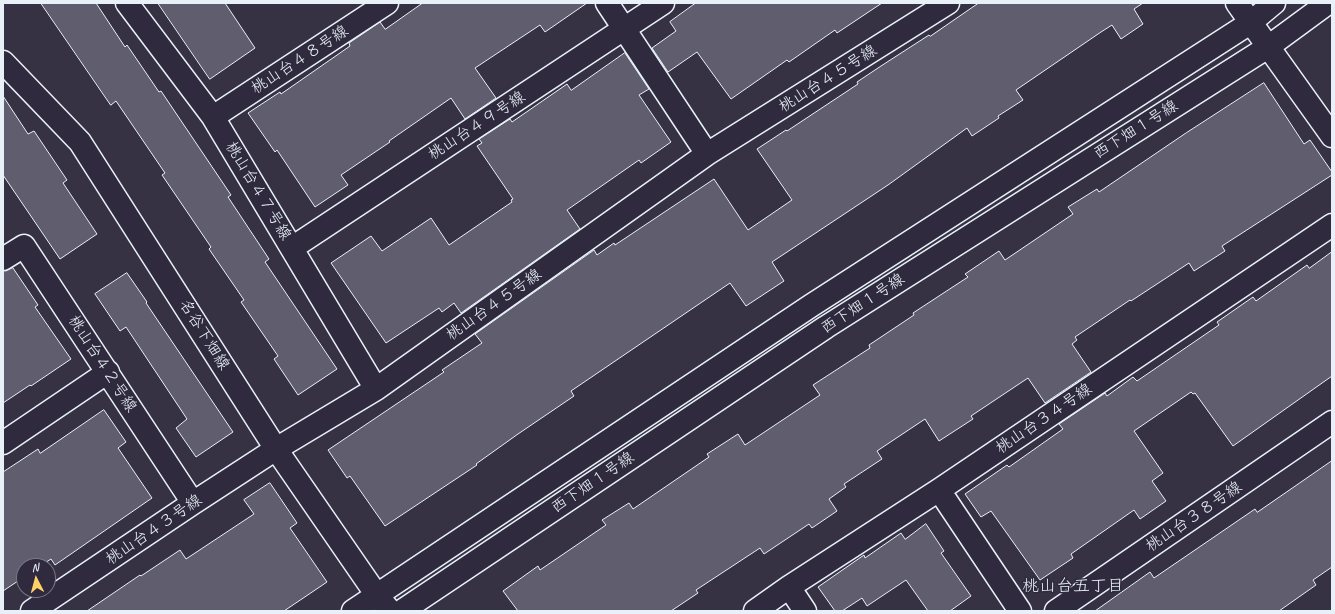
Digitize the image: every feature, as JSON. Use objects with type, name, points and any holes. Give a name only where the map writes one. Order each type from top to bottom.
[{"type":"street","name":"桃山台４７号線","points":[[127,3],[213,117],[376,389]]},
{"type":"street","name":"桃山台４８号線","points":[[213,117],[387,3]]},
{"type":"street","points":[[607,3],[707,154]]},
{"type":"street","name":"桃山台４９号線","points":[[292,248],[663,3]]},
{"type":"street","name":"桃山台４５号線","points":[[276,449],[376,389],[707,154],[948,3]]},
{"type":"street","points":[[1237,3],[1332,136]]},
{"type":"street","name":"西下畑１号線","points":[[376,594],[812,305],[1250,22],[1274,3]]},
{"type":"street","name":"西下畑１号線","points":[[402,611],[826,327],[1268,47],[1328,3]]},
{"type":"street","name":"名谷下畑線","points":[[3,62],[80,142],[276,449],[376,594],[390,611]]},
{"type":"street","name":"桃山台３４号線","points":[[755,611],[789,587],[939,490],[1332,225]]},
{"type":"street","name":"桃山台４２号線","points":[[3,259],[24,246],[193,503]]},
{"type":"street","points":[[3,443],[108,372]]},
{"type":"street","name":"桃山台３８号線","points":[[1056,611],[1332,422]]},
{"type":"street","name":"桃山台４３号線","points":[[32,611],[276,449]]},
{"type":"street","points":[[939,490],[1020,611]]},
{"type":"street","points":[[789,587],[805,611]]},
{"type":"street","points":[[353,611],[376,594]]},
{"type":"building","points":[[41,3],[96,3],[125,47],[127,45],[159,92],[161,91],[231,195],[228,197],[269,259],[265,262],[337,369],[298,395],[274,359],[278,356],[241,302],[244,300],[209,249],[211,247],[162,175],[165,173],[116,101],[111,105]]},
{"type":"building","points":[[158,3],[225,3],[255,48],[210,79]]},
{"type":"building","points":[[423,3],[587,3],[545,32],[540,25],[475,68],[496,98],[465,119],[451,98],[341,175],[348,185],[315,207],[277,150],[275,152],[248,113],[280,92],[281,94],[350,46],[349,43],[380,22],[385,29]]},
{"type":"building","points":[[696,3],[882,3],[837,33],[835,30],[789,62],[787,60],[731,99],[697,52],[668,72],[652,48],[676,31],[670,22]]},
{"type":"building","points":[[979,3],[1143,3],[1134,9],[1143,24],[1121,39],[1112,25],[1101,32],[1016,90],[1023,100],[998,116],[999,118],[972,136],[967,128],[888,185],[772,262],[784,281],[746,306],[730,283],[571,391],[574,396],[518,434],[476,464],[477,465],[385,526],[350,476],[347,478],[328,450],[444,372],[442,370],[482,343],[475,334],[594,250],[597,255],[614,243],[615,245],[714,179],[748,230],[792,200],[757,149],[786,130],[787,131],[858,84],[857,82],[881,66],[929,35],[930,36]]},
{"type":"building","points":[[625,53],[649,89],[639,95],[671,142],[641,163],[639,160],[567,210],[580,229],[461,313],[454,303],[442,312],[439,308],[386,343],[331,263],[371,236],[382,251],[431,218],[449,245],[512,202],[511,200],[513,199],[477,146],[482,143],[479,139],[510,119],[512,122],[567,84],[571,90]]},
{"type":"building","points":[[1264,83],[1304,144],[1310,140],[1332,172],[1332,175],[1222,246],[1225,251],[1194,271],[1189,263],[1075,337],[1077,340],[1072,344],[1091,372],[1045,403],[1028,378],[971,416],[973,419],[939,441],[925,419],[877,451],[882,459],[844,484],[846,487],[829,499],[837,511],[812,528],[809,524],[764,554],[760,548],[696,590],[698,593],[671,611],[518,611],[503,591],[538,566],[540,570],[606,525],[602,520],[629,503],[633,509],[709,457],[707,454],[738,434],[745,445],[820,395],[813,385],[870,348],[869,345],[914,315],[913,313],[968,277],[965,274],[999,251],[1005,260],[1073,214],[1068,207],[1097,189],[1099,192],[1186,133]]},
{"type":"building","points":[[3,96],[28,134],[34,131],[67,180],[63,183],[97,234],[60,259],[3,175]]},
{"type":"building","points":[[1332,252],[1332,376],[1233,446],[1195,393],[1193,394],[1191,392],[1134,431],[1163,473],[1152,481],[1166,501],[1140,519],[1134,510],[1071,554],[1073,558],[1040,580],[991,511],[981,517],[965,494],[1007,465],[1009,467],[1063,429],[1059,424],[1105,393],[1107,396],[1133,377],[1137,381],[1219,325],[1217,322],[1253,297],[1256,301],[1307,265],[1309,268]]},
{"type":"building","points":[[13,268],[38,305],[35,307],[71,359],[3,403],[3,271]]},
{"type":"building","points":[[127,273],[233,432],[196,457],[176,428],[187,419],[126,327],[120,331],[95,294]]},
{"type":"building","points":[[104,410],[126,442],[118,448],[152,498],[56,564],[56,558],[16,558],[16,582],[3,591],[3,472],[38,449],[40,453]]},
{"type":"building","points":[[1332,461],[1332,567],[1313,580],[1316,585],[1279,611],[1095,611],[1150,572],[1154,578],[1255,509],[1257,512]]},
{"type":"building","points":[[270,483],[297,523],[290,528],[327,582],[284,611],[87,611],[180,550],[186,559],[254,514],[244,500]]},
{"type":"building","points":[[926,524],[944,551],[941,553],[971,596],[950,611],[928,611],[906,580],[867,606],[862,598],[842,611],[835,611],[818,587],[864,555],[865,558],[901,533],[905,539]]},
{"type":"district","name":"桃山台五丁目","points":[[1073,587]]}]
